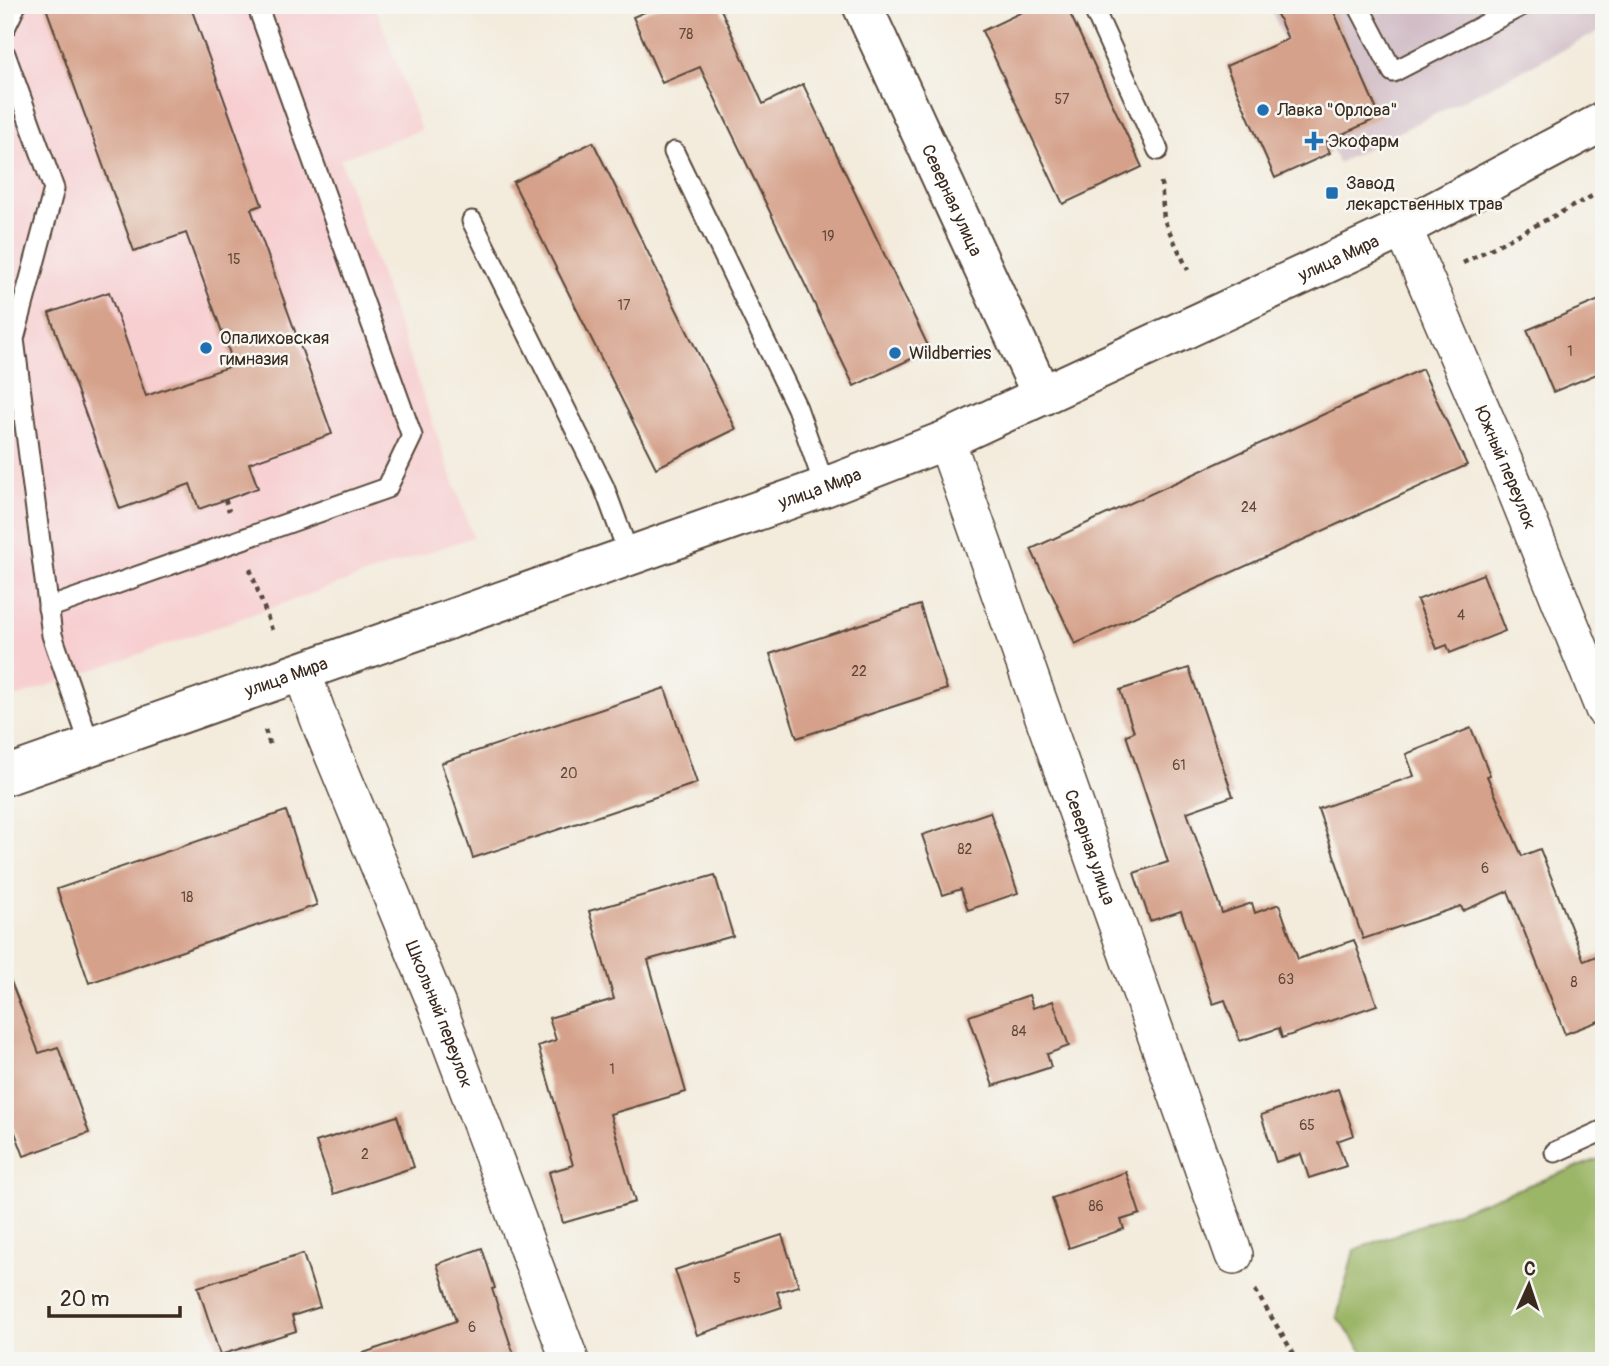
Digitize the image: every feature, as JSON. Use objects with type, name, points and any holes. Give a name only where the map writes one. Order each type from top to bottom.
[{"type":"street","name":"Северная улица","points":[[862,5],[1042,396]]},
{"type":"street","name":"улица Мира","points":[[5,776],[825,487],[946,440],[1403,228],[1604,121]]},
{"type":"street","name":"Южный переулок","points":[[1403,228],[1515,488],[1604,709]]},
{"type":"street","name":"Северная улица","points":[[946,440],[1234,1255]]},
{"type":"street","name":"Школьный переулок","points":[[302,671],[322,727],[438,1008],[570,1361]]},
{"type":"lane","points":[[5,28],[16,5]]},
{"type":"lane","points":[[48,608],[387,488],[412,436],[257,5]]},
{"type":"lane","points":[[1092,5],[1158,150]]},
{"type":"lane","points":[[1358,5],[1393,72],[1522,5]]},
{"type":"lane","points":[[5,54],[54,189],[14,339],[52,635],[90,745]]},
{"type":"lane","points":[[674,152],[797,408],[825,487]]},
{"type":"lane","points":[[472,221],[604,487],[629,555]]},
{"type":"lane","points":[[1555,1152],[1604,1130]]},
{"type":"path","points":[[1158,150],[1164,220],[1188,270]]},
{"type":"path","points":[[1427,282],[1604,190]]},
{"type":"path","points":[[262,722],[270,745]]},
{"type":"path","points":[[1234,1255],[1298,1361]]},
{"type":"path","points":[[1601,1361],[1604,1349]]},
{"type":"shaded area","name":"Опалиховская гимназия","points":[[5,5],[375,5],[421,130],[340,159],[473,537],[5,701]]},
{"type":"shaded area","points":[[1269,5],[1604,5],[1604,29],[1338,163]]},
{"type":"green space","points":[[1604,1157],[1604,1361],[1370,1361],[1337,1317],[1354,1250]]},
{"type":"building","points":[[45,5],[190,5],[262,205],[251,209],[332,434],[249,463],[258,488],[199,509],[190,484],[120,509],[49,313],[109,292],[146,396],[234,365],[186,233],[134,251]]},
{"type":"building","points":[[661,5],[719,5],[763,104],[803,84],[930,350],[854,386],[700,67],[662,83],[633,17]]},
{"type":"building","points":[[1037,5],[1066,5],[1142,167],[1063,204],[982,31]]},
{"type":"building","points":[[1273,5],[1331,5],[1380,117],[1325,142],[1330,153],[1275,178],[1226,66],[1288,39]]},
{"type":"building","points":[[593,142],[736,429],[656,468],[513,182]]},
{"type":"building","points":[[1604,298],[1604,371],[1553,392],[1527,330]]},
{"type":"building","points":[[1422,369],[1467,465],[1075,644],[1031,549]]},
{"type":"building","points":[[1483,574],[1505,631],[1450,653],[1447,645],[1437,649],[1417,600]]},
{"type":"building","points":[[920,605],[947,689],[797,738],[770,654]]},
{"type":"building","points":[[1189,668],[1233,796],[1187,812],[1222,913],[1252,903],[1255,913],[1279,904],[1298,959],[1354,940],[1377,1005],[1282,1038],[1279,1028],[1240,1041],[1225,1000],[1213,1004],[1181,911],[1150,921],[1134,873],[1168,862],[1126,735],[1134,732],[1120,690]]},
{"type":"building","points":[[665,688],[697,783],[473,858],[441,763]]},
{"type":"building","points":[[1471,728],[1490,775],[1487,776],[1522,856],[1540,849],[1584,961],[1604,953],[1604,1019],[1565,1034],[1508,891],[1463,911],[1461,906],[1363,939],[1318,809],[1414,776],[1406,754]]},
{"type":"building","points":[[286,811],[317,905],[89,983],[57,889]]},
{"type":"building","points":[[990,812],[1018,893],[968,910],[961,889],[943,895],[922,835]]},
{"type":"building","points":[[715,875],[733,936],[648,960],[686,1092],[610,1114],[635,1202],[563,1223],[549,1172],[573,1165],[538,1046],[556,1040],[549,1018],[614,999],[589,911]]},
{"type":"building","points":[[5,974],[8,974],[39,1053],[58,1047],[89,1133],[24,1156],[5,1106]]},
{"type":"building","points":[[1029,995],[1033,1008],[1053,1001],[1069,1046],[1047,1054],[1051,1067],[993,1086],[969,1016]]},
{"type":"building","points":[[1338,1089],[1354,1135],[1337,1141],[1346,1166],[1309,1178],[1301,1154],[1276,1162],[1261,1115]]},
{"type":"building","points":[[397,1116],[414,1167],[334,1194],[316,1142]]},
{"type":"building","points":[[1126,1172],[1140,1214],[1121,1220],[1124,1229],[1069,1248],[1052,1198]]},
{"type":"building","points":[[782,1235],[799,1286],[777,1292],[782,1307],[697,1335],[675,1270]]},
{"type":"building","points":[[482,1248],[495,1288],[492,1289],[516,1361],[359,1361],[358,1355],[456,1321],[437,1264]]},
{"type":"building","points":[[303,1254],[320,1307],[292,1316],[296,1331],[220,1355],[198,1287]]},
{"type":"place","name":"Лавка \"Орлова\"","points":[[1263,110]]},
{"type":"place","name":"Экофарм","points":[[1314,141]]},
{"type":"place","name":"Завод лекарственных трав","points":[[1332,193]]},
{"type":"place","name":"Опалиховская гимназия","points":[[206,348]]},
{"type":"place","name":"Wildberries","points":[[895,353]]}]
